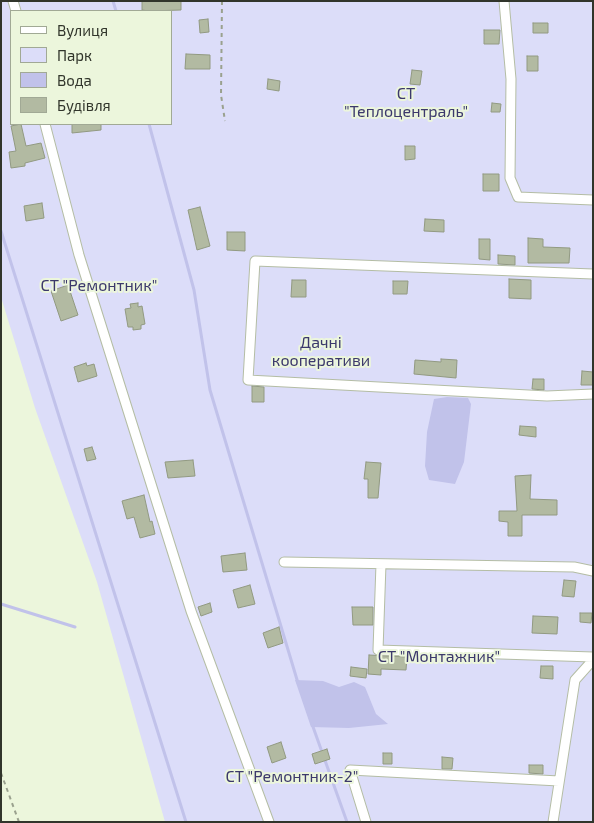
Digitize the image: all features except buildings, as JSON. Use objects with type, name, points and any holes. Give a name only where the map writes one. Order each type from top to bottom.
[{"type":"street","points":[[504,1],[511,79],[510,178],[518,197],[593,200]]},
{"type":"street","points":[[45,125],[79,256],[191,611],[268,822]]},
{"type":"street","points":[[593,274],[256,261],[248,380],[547,396],[593,394]]},
{"type":"street","points":[[284,562],[574,567],[593,572]]},
{"type":"street","points":[[381,564],[378,650],[593,658]]},
{"type":"street","points":[[553,822],[575,680],[593,658]]},
{"type":"street","points":[[366,822],[350,770],[559,781]]},
{"type":"path","points":[[222,1],[221,95],[225,121]]},
{"type":"path","points":[[1,773],[19,822]]},
{"type":"green space","name":"Дачні кооперативи","points":[[1,1],[593,1],[593,822],[165,822],[97,582],[35,408],[1,297]]},
{"type":"water","points":[[447,397],[468,398],[471,404],[464,462],[455,484],[429,480],[425,466],[427,432],[434,399]]},
{"type":"water","points":[[295,680],[323,681],[339,687],[354,682],[365,687],[376,714],[388,724],[349,728],[311,727]]},
{"type":"waterway","points":[[113,1],[116,10]]},
{"type":"waterway","points":[[149,125],[194,290],[210,390],[298,683]]},
{"type":"waterway","points":[[1,231],[186,822]]},
{"type":"waterway","points":[[1,604],[75,627]]},
{"type":"waterway","points":[[312,724],[347,822]]},
{"type":"park label","name":"СТ \"Теплоцентраль\"","points":[[406,103]]},
{"type":"park label","name":"СТ \"Ремонтник\"","points":[[99,286]]},
{"type":"park label","name":"СТ \"Монтажник\"","points":[[439,657]]},
{"type":"park label","name":"СТ \"Ремонтник-2\"","points":[[292,777]]}]
